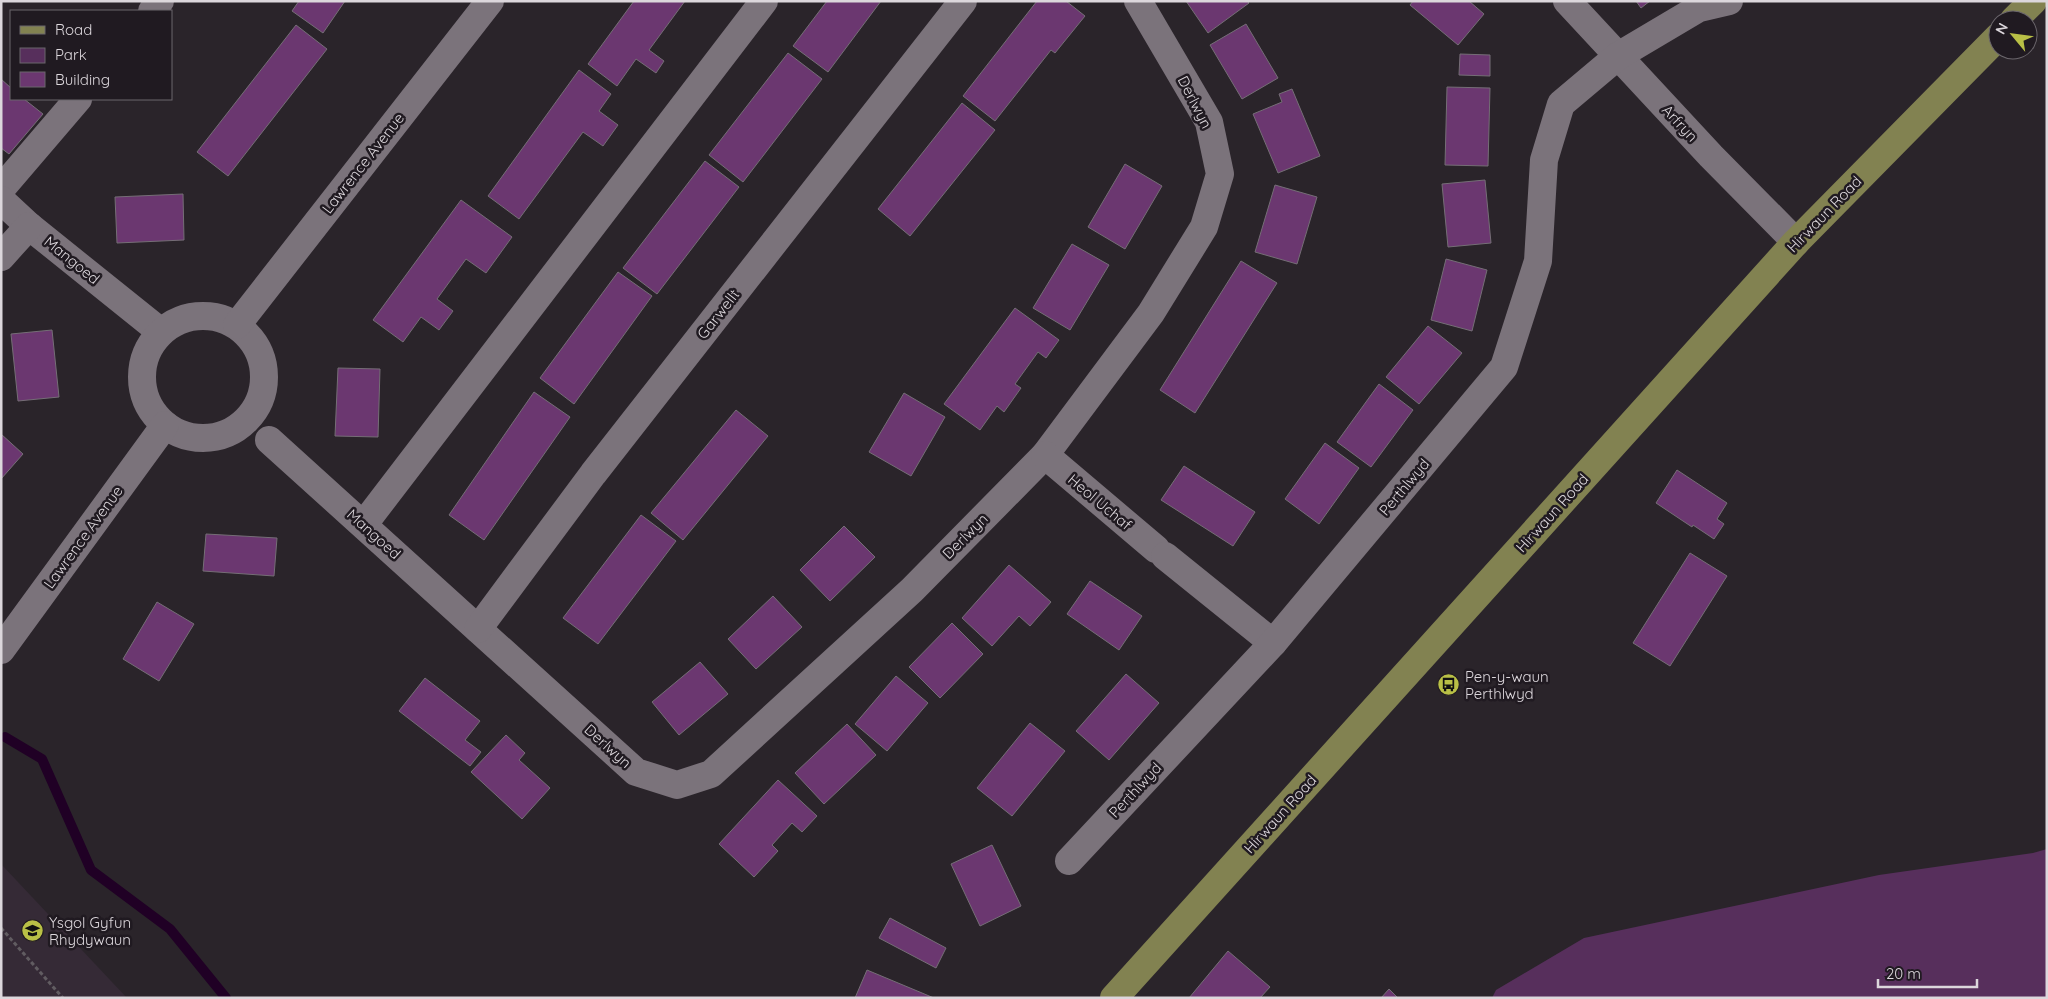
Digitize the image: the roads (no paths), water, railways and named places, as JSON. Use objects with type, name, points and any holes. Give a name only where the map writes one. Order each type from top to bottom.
[{"type":"main road","points":[[2024,10],[2033,1]]},
{"type":"main road","name":"Hirwaun Road","points":[[1114,998],[1796,242],[1988,46]]},
{"type":"street","name":"Lawrence Avenue","points":[[237,326],[490,1]]},
{"type":"street","points":[[364,524],[764,1]]},
{"type":"street","name":"Garwellt","points":[[478,629],[594,474],[963,1]]},
{"type":"street","name":"Derlwyn","points":[[478,629],[636,772],[677,786],[711,774],[912,590],[1045,455],[1160,297],[1204,227],[1220,174],[1209,122],[1138,1]]},
{"type":"street","name":"Arfryn","points":[[1567,1],[1711,156],[1796,242]]},
{"type":"street","name":"Perthlwyd","points":[[1069,861],[1273,643],[1504,368],[1538,261],[1544,160],[1562,104],[1618,56],[1700,8],[1729,1]]},
{"type":"street","points":[[1,189],[77,100]]},
{"type":"street","name":"Mangoed","points":[[1,200],[29,226],[161,332]]},
{"type":"street","points":[[1,257],[29,226]]},
{"type":"street","points":[[198,316],[218,317],[237,326],[251,340],[261,358],[264,377],[261,396],[251,413],[237,427],[220,435],[201,438],[181,434],[165,425],[151,409],[143,390],[142,368],[148,349],[161,332],[178,321],[198,316]]},
{"type":"street","name":"Lawrence Avenue","points":[[1,650],[165,425]]},
{"type":"street","name":"Mangoed","points":[[269,440],[478,629]]},
{"type":"street","name":"Heol Uchaf","points":[[1045,455],[1160,552],[1273,643]]},
{"type":"waterway","points":[[5,737],[42,759],[91,870],[170,929],[226,998]]},
{"type":"place","name":"Pen-y-waun Perthlwyd","points":[[1449,685]]},
{"type":"place","name":"Ysgol Gyfun Rhydywaun","points":[[33,931]]}]
